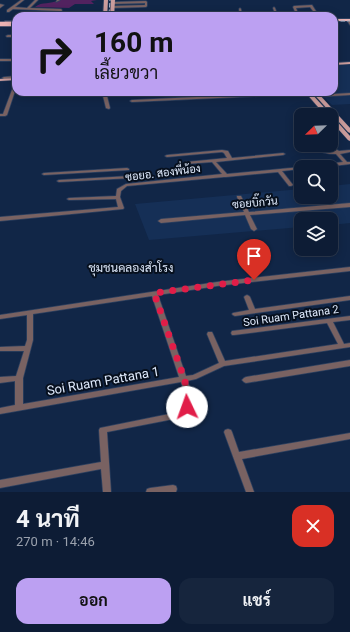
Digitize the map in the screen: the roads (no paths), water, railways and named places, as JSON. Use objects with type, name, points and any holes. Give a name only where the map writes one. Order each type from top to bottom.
[{"type":"highway","points":[[338,21],[350,22]]},
{"type":"highway","points":[[0,23],[12,23]]},
{"type":"main road","points":[[105,12],[106,0]]},
{"type":"main road","points":[[338,64],[350,63]]},
{"type":"main road","points":[[2,79],[12,78]]},
{"type":"main road","points":[[314,96],[323,108]]},
{"type":"main road","points":[[315,96],[325,108]]},
{"type":"main road","points":[[338,121],[350,131]]},
{"type":"main road","points":[[338,123],[350,139]]},
{"type":"street","points":[[8,11],[23,0]]},
{"type":"street","points":[[27,9],[37,0]]},
{"type":"street","points":[[146,2],[146,6],[113,3],[146,2]]},
{"type":"street","points":[[296,12],[294,7],[311,6],[315,12]]},
{"type":"street","points":[[12,8],[61,10],[60,12]]},
{"type":"street","points":[[274,8],[276,12]]},
{"type":"street","points":[[0,60],[12,60]]},
{"type":"street","points":[[338,94],[350,94]]},
{"type":"street","points":[[0,115],[5,115],[12,95]]},
{"type":"street","points":[[105,96],[108,108]]},
{"type":"street","points":[[132,101],[244,96]]},
{"type":"street","points":[[167,156],[222,151],[226,152],[230,160]]},
{"type":"street","points":[[338,152],[350,151]]},
{"type":"street","points":[[321,152],[337,152],[348,163]]},
{"type":"street","points":[[186,163],[283,154]]},
{"type":"street","points":[[213,161],[226,176]]},
{"type":"street","points":[[338,164],[348,163]]},
{"type":"street","points":[[44,174],[127,169]]},
{"type":"street","name":"ซอยอ. สองพี่น้อง","points":[[0,219],[121,208],[118,197],[119,190],[126,185],[294,169]]},
{"type":"street","points":[[279,170],[291,186]]},
{"type":"street","points":[[59,181],[130,177]]},
{"type":"street","points":[[69,199],[118,197]]},
{"type":"street","points":[[239,197],[254,229]]},
{"type":"street","name":"ซอยบิ๊กวัน","points":[[161,221],[350,205]]},
{"type":"street","points":[[0,317],[217,284],[350,269]]},
{"type":"street","points":[[106,492],[103,430],[181,415],[187,407],[188,393],[184,378],[154,293]]},
{"type":"street","points":[[247,297],[253,312]]},
{"type":"street","points":[[235,314],[350,298]]},
{"type":"street","points":[[19,408],[19,378],[30,340],[30,313]]},
{"type":"street","name":"Soi Ruam Pattana 2","points":[[234,333],[350,318]]},
{"type":"street","points":[[329,321],[346,345]]},
{"type":"street","points":[[210,334],[223,364]]},
{"type":"street","name":"Soi Ruam Pattana 1","points":[[0,411],[184,378],[202,374],[223,364],[346,345]]},
{"type":"street","points":[[0,350],[27,348]]},
{"type":"street","points":[[246,380],[350,363]]},
{"type":"street","points":[[0,380],[19,378]]},
{"type":"street","points":[[228,432],[241,455],[250,492]]},
{"type":"street","points":[[241,455],[350,436]]},
{"type":"street","points":[[0,484],[105,466]]},
{"type":"street","points":[[150,492],[173,489]]},
{"type":"railway","points":[[109,12],[110,0]]},
{"type":"railway","points":[[338,21],[350,21]]},
{"type":"railway","points":[[0,23],[12,22]]},
{"type":"district","name":"ชุมชนคลองสำโรง","points":[[131,268]]}]
